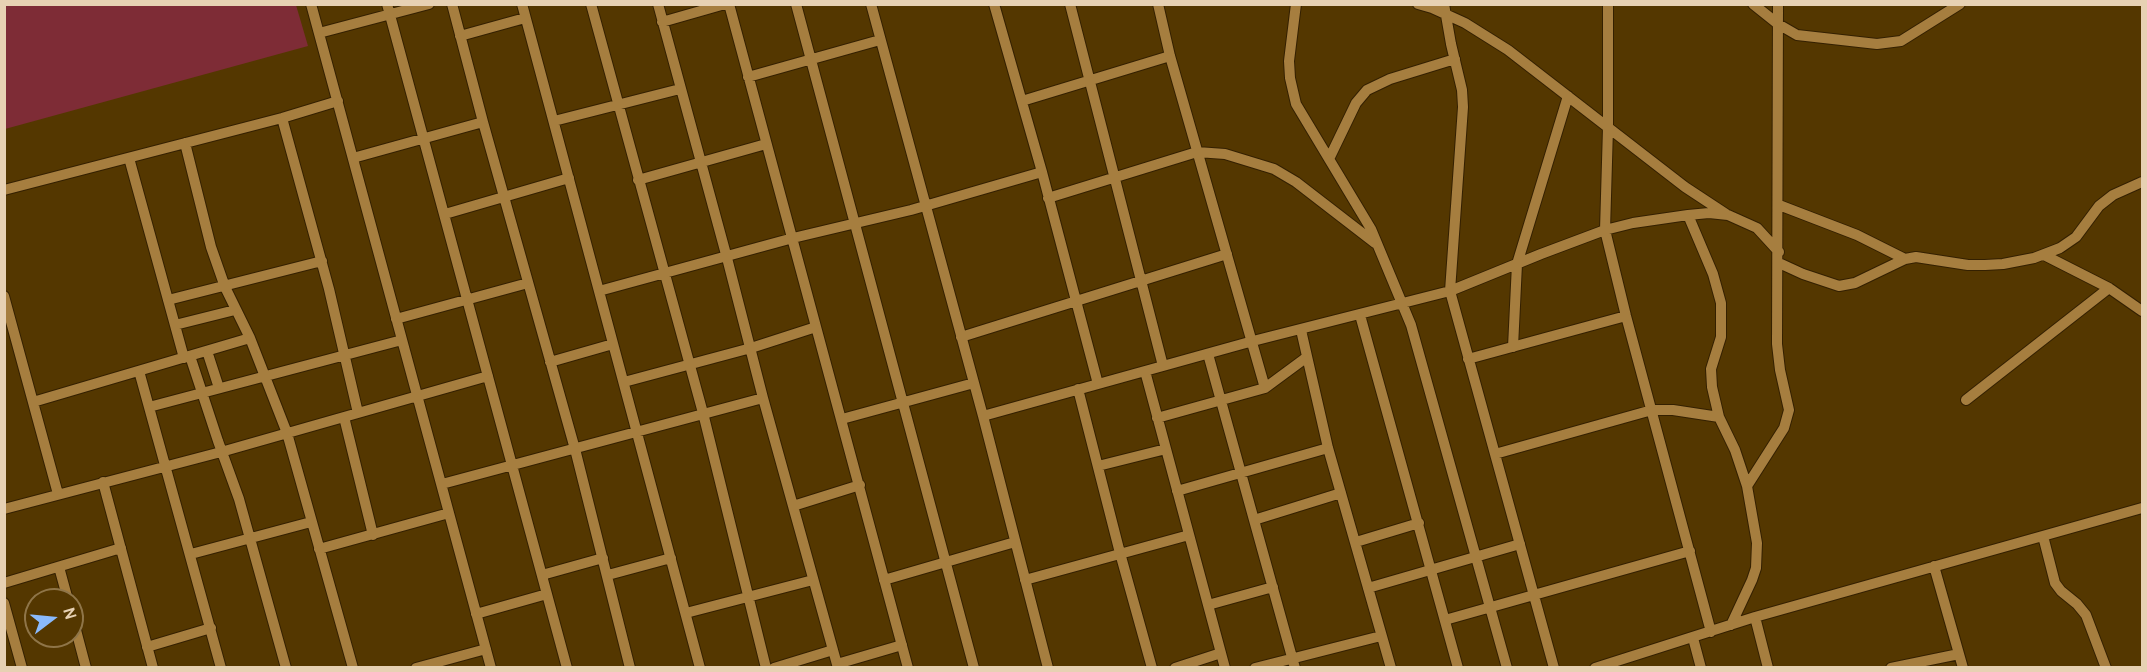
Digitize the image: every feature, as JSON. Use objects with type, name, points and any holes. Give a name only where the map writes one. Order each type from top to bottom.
[{"type":"street","points":[[311,4],[491,668]]},
{"type":"street","points":[[319,33],[389,9],[429,4]]},
{"type":"street","points":[[452,4],[575,449],[630,668]]},
{"type":"street","points":[[522,4],[700,668]]},
{"type":"street","points":[[591,4],[703,413],[766,668]]},
{"type":"street","points":[[658,4],[837,666],[902,645]]},
{"type":"street","points":[[662,22],[727,4],[793,238],[908,668]]},
{"type":"street","points":[[796,4],[974,668]]},
{"type":"street","points":[[871,4],[974,383],[1048,668]]},
{"type":"street","points":[[994,4],[1042,172],[1098,384]]},
{"type":"street","points":[[1070,4],[1163,366]]},
{"type":"street","points":[[1158,4],[1170,56],[1265,388]]},
{"type":"street","points":[[1296,4],[1289,61],[1296,104],[1368,224],[1403,303],[1507,668]]},
{"type":"street","points":[[1418,4],[1445,9],[1508,50],[1685,187],[1728,215],[1757,228],[1779,258],[1803,274],[1839,286],[1871,277],[1905,259],[1926,257],[1968,265],[1985,265],[2003,264],[2044,255],[2076,237],[2099,206],[2113,195],[2142,182]]},
{"type":"street","points":[[1608,4],[1605,230],[1626,316],[1712,632]]},
{"type":"street","points":[[1753,4],[1792,33],[1877,44],[1901,41],[1960,4]]},
{"type":"street","points":[[1747,486],[1788,418],[1787,401],[1778,358],[1778,4]]},
{"type":"street","points":[[389,9],[567,668]]},
{"type":"street","points":[[1445,9],[1462,90],[1450,291],[1554,668]]},
{"type":"street","points":[[460,36],[525,18]]},
{"type":"street","points":[[748,77],[880,40]]},
{"type":"street","points":[[1022,102],[1170,56]]},
{"type":"street","points":[[1329,159],[1356,103],[1367,90],[1390,79],[1455,59]]},
{"type":"street","points":[[554,121],[680,89]]},
{"type":"street","points":[[1513,347],[1517,264],[1568,96]]},
{"type":"street","points":[[4,190],[282,118],[338,101]]},
{"type":"street","points":[[282,118],[335,310],[358,412]]},
{"type":"street","points":[[353,158],[483,122]]},
{"type":"street","points":[[185,143],[211,247],[225,287],[250,338],[287,433],[353,668]]},
{"type":"street","points":[[638,180],[766,144]]},
{"type":"street","points":[[1048,198],[1197,152],[1225,154],[1274,169],[1296,182],[1378,245]]},
{"type":"street","points":[[129,158],[175,325],[233,481],[286,668]]},
{"type":"street","points":[[599,291],[727,258],[793,238],[925,206],[1042,172]]},
{"type":"street","points":[[445,214],[568,178]]},
{"type":"street","points":[[1779,205],[1857,235],[1905,259]]},
{"type":"street","points":[[982,416],[1253,341],[1450,291],[1605,230],[1661,218],[1709,213],[1728,215]]},
{"type":"street","points":[[1688,215],[1713,274],[1721,303],[1721,337],[1711,376],[1719,417],[1735,450],[1747,486],[1757,555],[1752,579],[1731,625]]},
{"type":"street","points":[[961,337],[1227,254]]},
{"type":"street","points":[[2044,255],[2109,288],[2142,310]]},
{"type":"street","points":[[168,300],[321,261]]},
{"type":"street","points":[[396,319],[528,283]]},
{"type":"street","points":[[1966,400],[2109,288]]},
{"type":"street","points":[[4,296],[8,325],[33,402],[58,494]]},
{"type":"street","points":[[175,325],[236,310]]},
{"type":"street","points":[[1360,315],[1458,668]]},
{"type":"street","points":[[1468,359],[1626,316]]},
{"type":"street","points":[[624,382],[751,348],[816,327]]},
{"type":"street","points":[[1301,330],[1328,448],[1391,668]]},
{"type":"street","points":[[33,402],[250,338]]},
{"type":"street","points":[[149,407],[402,340]]},
{"type":"street","points":[[550,362],[613,344]]},
{"type":"street","points":[[207,351],[219,388]]},
{"type":"street","points":[[1208,354],[1293,662]]},
{"type":"street","points":[[1157,418],[1265,388],[1307,357]]},
{"type":"street","points":[[139,371],[221,668]]},
{"type":"street","points":[[1145,371],[1225,668]]},
{"type":"street","points":[[4,509],[221,452],[488,376]]},
{"type":"street","points":[[842,420],[974,383]]},
{"type":"street","points":[[1078,389],[1152,668]]},
{"type":"street","points":[[442,484],[763,398]]},
{"type":"street","points":[[1495,454],[1652,410],[1673,410],[1719,417]]},
{"type":"street","points":[[344,417],[373,535]]},
{"type":"street","points":[[1177,491],[1328,448]]},
{"type":"street","points":[[1098,466],[1166,449]]},
{"type":"street","points":[[103,482],[153,668]]},
{"type":"street","points":[[793,506],[860,486]]},
{"type":"street","points":[[1254,520],[1341,493]]},
{"type":"street","points":[[1595,668],[1634,662],[1693,638],[1755,617],[2142,508]]},
{"type":"street","points":[[319,549],[449,513]]},
{"type":"street","points":[[191,554],[311,522]]},
{"type":"street","points":[[1356,542],[1419,523]]},
{"type":"street","points":[[1025,580],[1189,535]]},
{"type":"street","points":[[2043,536],[2055,583],[2086,615],[2106,668]]},
{"type":"street","points":[[884,579],[1015,542]]},
{"type":"street","points":[[1368,588],[1520,544]]},
{"type":"street","points":[[4,583],[121,548]]},
{"type":"street","points":[[1445,620],[1690,551]]},
{"type":"street","points":[[542,574],[603,558]]},
{"type":"street","points":[[608,575],[671,558]]},
{"type":"street","points":[[59,567],[65,588]]},
{"type":"street","points":[[1934,567],[1963,668]]},
{"type":"street","points":[[687,613],[813,580]]},
{"type":"street","points":[[1208,605],[1273,588]]},
{"type":"street","points":[[476,614],[547,594]]},
{"type":"street","points":[[4,603],[10,644],[22,668]]},
{"type":"street","points":[[1755,617],[1768,668]]},
{"type":"street","points":[[147,647],[211,628]]},
{"type":"street","points":[[1255,668],[1293,662],[1381,636]]},
{"type":"street","points":[[1693,638],[1701,668]]},
{"type":"street","points":[[81,648],[86,668]]},
{"type":"street","points":[[416,668],[486,649]]},
{"type":"street","points":[[774,668],[833,650]]},
{"type":"street","points":[[1175,668],[1221,653]]},
{"type":"street","points":[[1891,668],[1959,654]]},
{"type":"shaded area","points":[[5,4],[296,5],[308,46],[5,129]]}]
